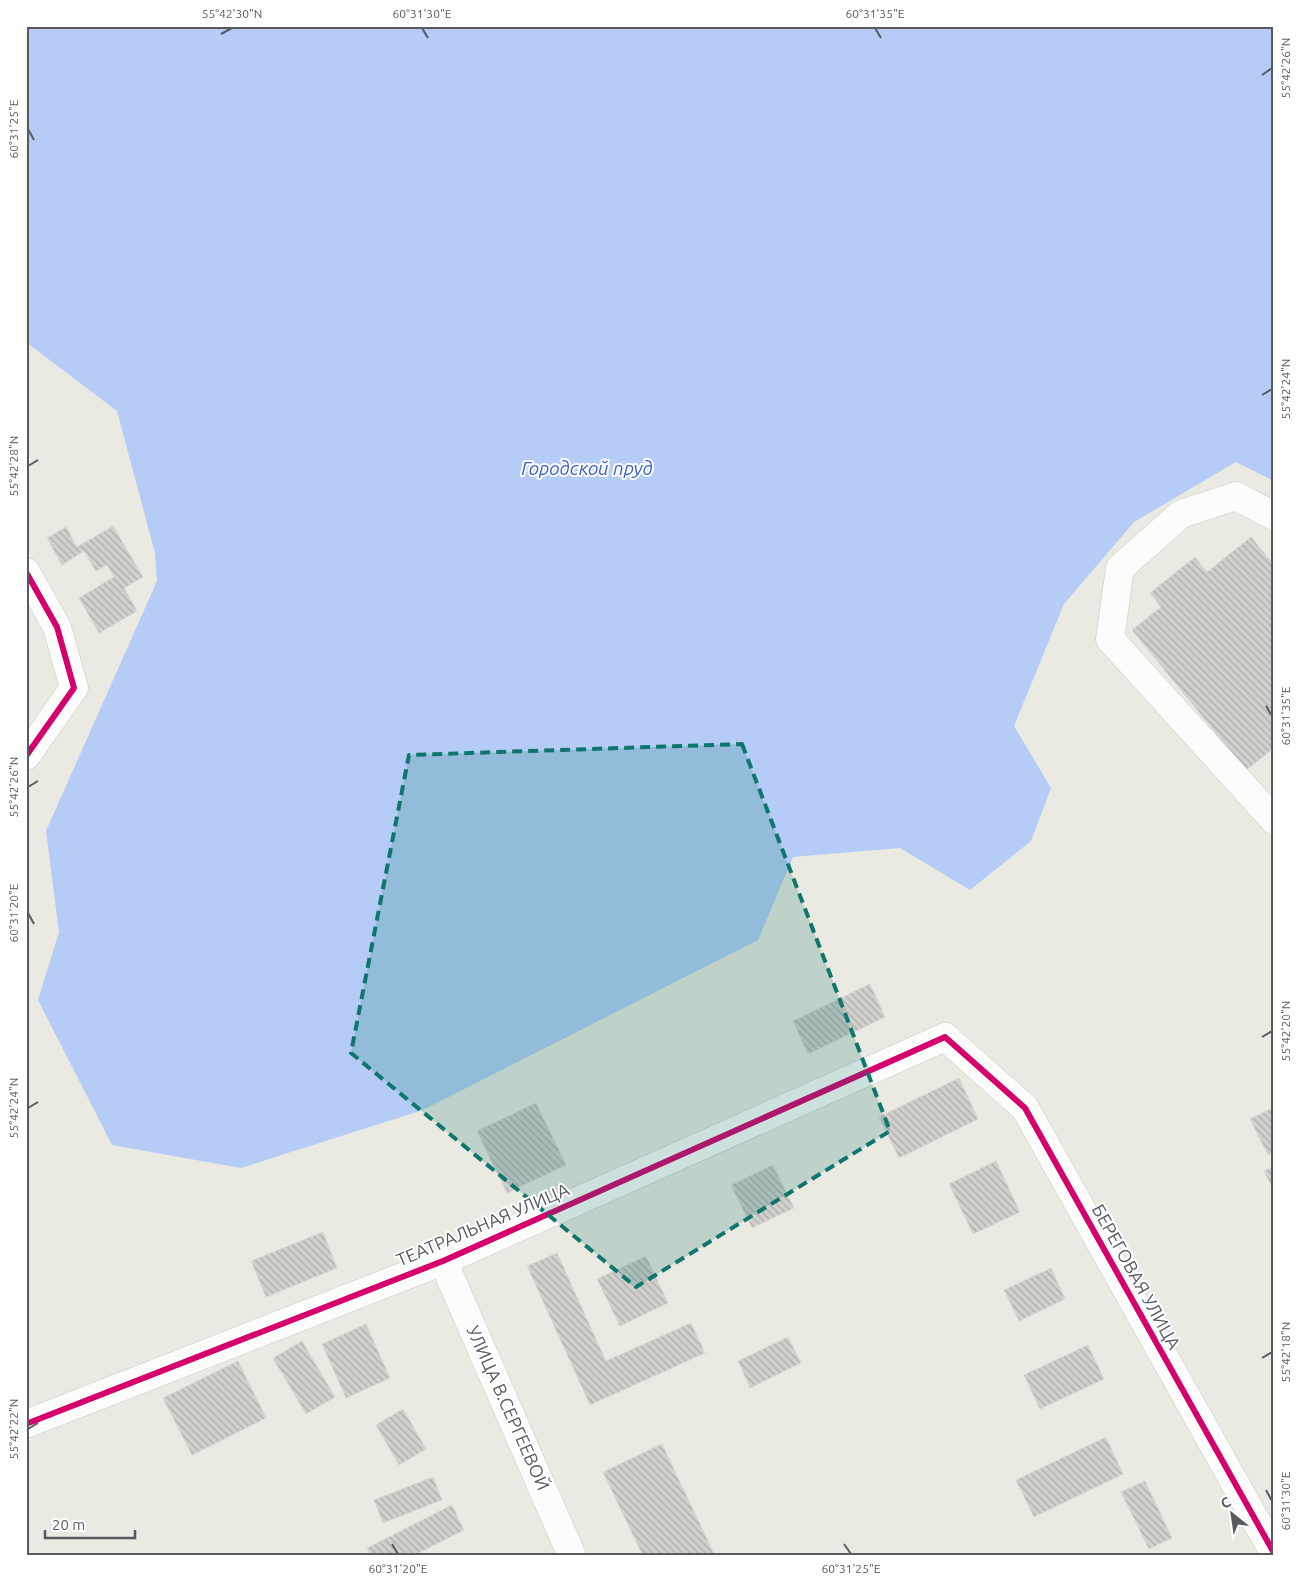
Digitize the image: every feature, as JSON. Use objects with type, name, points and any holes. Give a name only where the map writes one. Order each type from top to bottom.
[{"type":"street","points":[[1274,516],[1236,496],[1181,514],[1120,568],[1110,639],[1274,820]]},
{"type":"street","points":[[26,572],[58,627],[74,688],[26,756]]},
{"type":"street","name":"ТЕАТРАЛЬНАЯ УЛИЦА","points":[[26,1424],[443,1261],[945,1037]]},
{"type":"street","name":"БЕРЕГОВАЯ УЛИЦА","points":[[945,1037],[1024,1108],[1274,1553]]},
{"type":"street","name":"УЛИЦА В.СЕРГЕЕВОЙ","points":[[443,1261],[572,1556]]},
{"type":"highlighted area","points":[[742,744],[890,1131],[636,1287],[351,1053],[409,755]]},
{"type":"water","name":"Городской пруд","points":[[26,26],[1274,26],[1274,481],[1236,462],[1134,522],[1064,604],[1014,726],[1051,788],[1031,841],[970,890],[900,848],[793,857],[758,940],[423,1110],[241,1168],[112,1145],[38,1000],[59,932],[46,831],[157,581],[155,553],[117,411],[26,342]]},
{"type":"building","points":[[113,526],[143,577],[124,588],[137,611],[99,633],[79,598],[114,577],[107,565],[96,571],[84,551],[62,565],[47,538],[66,527],[77,547]]},
{"type":"building","points":[[1251,537],[1274,565],[1274,748],[1246,770],[1132,630],[1161,607],[1150,593],[1195,557],[1207,572]]},
{"type":"building","points":[[870,984],[885,1017],[808,1054],[793,1021]]},
{"type":"building","points":[[959,1078],[978,1119],[899,1158],[879,1117]]},
{"type":"building","points":[[536,1103],[566,1165],[507,1193],[477,1131]]},
{"type":"building","points":[[1274,1107],[1274,1152],[1268,1155],[1250,1119]]},
{"type":"building","points":[[996,1161],[1020,1212],[973,1234],[949,1184]]},
{"type":"building","points":[[773,1165],[794,1208],[752,1228],[731,1185]]},
{"type":"building","points":[[1274,1166],[1274,1191],[1264,1171]]},
{"type":"building","points":[[323,1232],[337,1268],[266,1297],[251,1261]]},
{"type":"building","points":[[557,1253],[606,1361],[691,1323],[705,1353],[590,1405],[527,1266]]},
{"type":"building","points":[[646,1256],[668,1303],[620,1326],[597,1279]]},
{"type":"building","points":[[1051,1268],[1065,1299],[1019,1321],[1004,1290]]},
{"type":"building","points":[[366,1324],[390,1378],[346,1398],[322,1344]]},
{"type":"building","points":[[788,1337],[801,1363],[750,1388],[738,1361]]},
{"type":"building","points":[[302,1341],[335,1397],[306,1414],[273,1358]]},
{"type":"building","points":[[1088,1345],[1104,1379],[1040,1409],[1024,1375]]},
{"type":"building","points":[[238,1361],[266,1418],[192,1455],[163,1398]]},
{"type":"building","points":[[403,1409],[426,1449],[399,1465],[376,1425]]},
{"type":"building","points":[[1106,1437],[1123,1474],[1034,1517],[1016,1480]]},
{"type":"building","points":[[662,1444],[715,1556],[643,1556],[603,1472]]},
{"type":"building","points":[[433,1477],[442,1500],[383,1523],[374,1500]]},
{"type":"building","points":[[1145,1481],[1172,1538],[1149,1549],[1121,1492]]},
{"type":"building","points":[[452,1505],[464,1530],[413,1556],[371,1556],[367,1548]]},
{"type":"cycle path","points":[[26,572],[57,627],[74,688],[26,756]]},
{"type":"cycle path","points":[[26,1424],[443,1261],[945,1037],[1025,1108],[1274,1553]]}]
